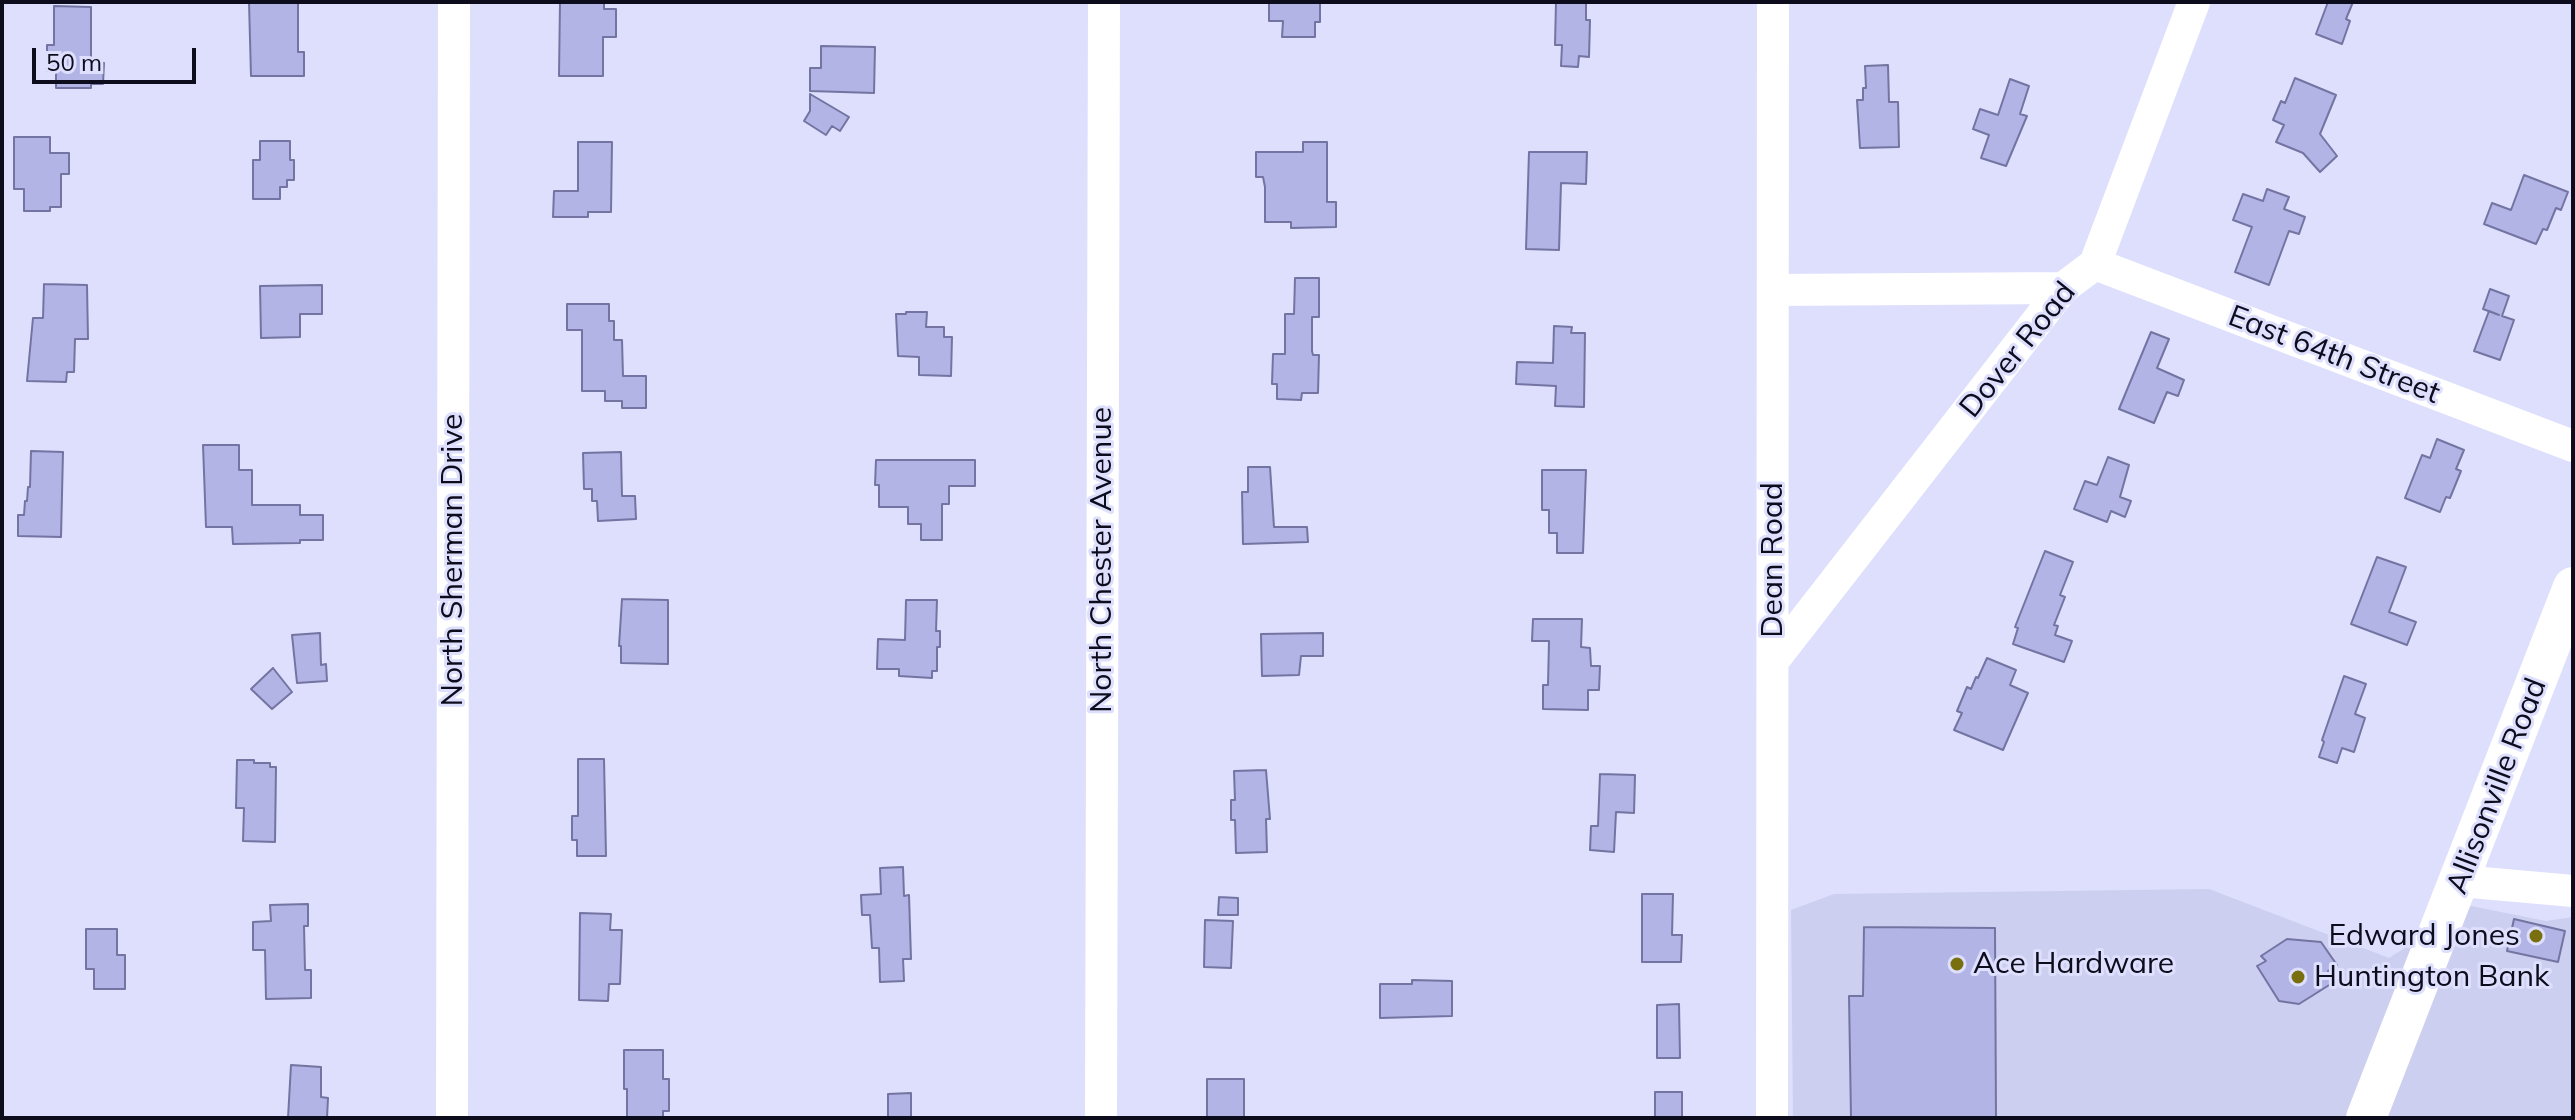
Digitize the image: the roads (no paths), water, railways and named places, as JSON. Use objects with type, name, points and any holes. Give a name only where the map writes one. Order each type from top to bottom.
[{"type":"main road","name":"Allisonville Road","points":[[2366,1118],[2573,587]]},
{"type":"street","name":"North Sherman Drive","points":[[452,1118],[454,2]]},
{"type":"street","name":"North Chester Avenue","points":[[1101,1118],[1104,2]]},
{"type":"street","name":"Dean Road","points":[[1772,1118],[1773,2]]},
{"type":"street","name":"Dover Road","points":[[1773,661],[2063,288],[2095,264],[2194,2]]},
{"type":"street","name":"East 64th Street","points":[[2095,264],[2573,446]]},
{"type":"street","points":[[1773,290],[2063,288]]},
{"type":"street","points":[[2460,881],[2573,891]]},
{"type":"place","name":"Edward Jones","points":[[2536,936]]},
{"type":"place","name":"Ace Hardware","points":[[1957,964]]},
{"type":"place","name":"Huntington Bank","points":[[2298,977]]}]
